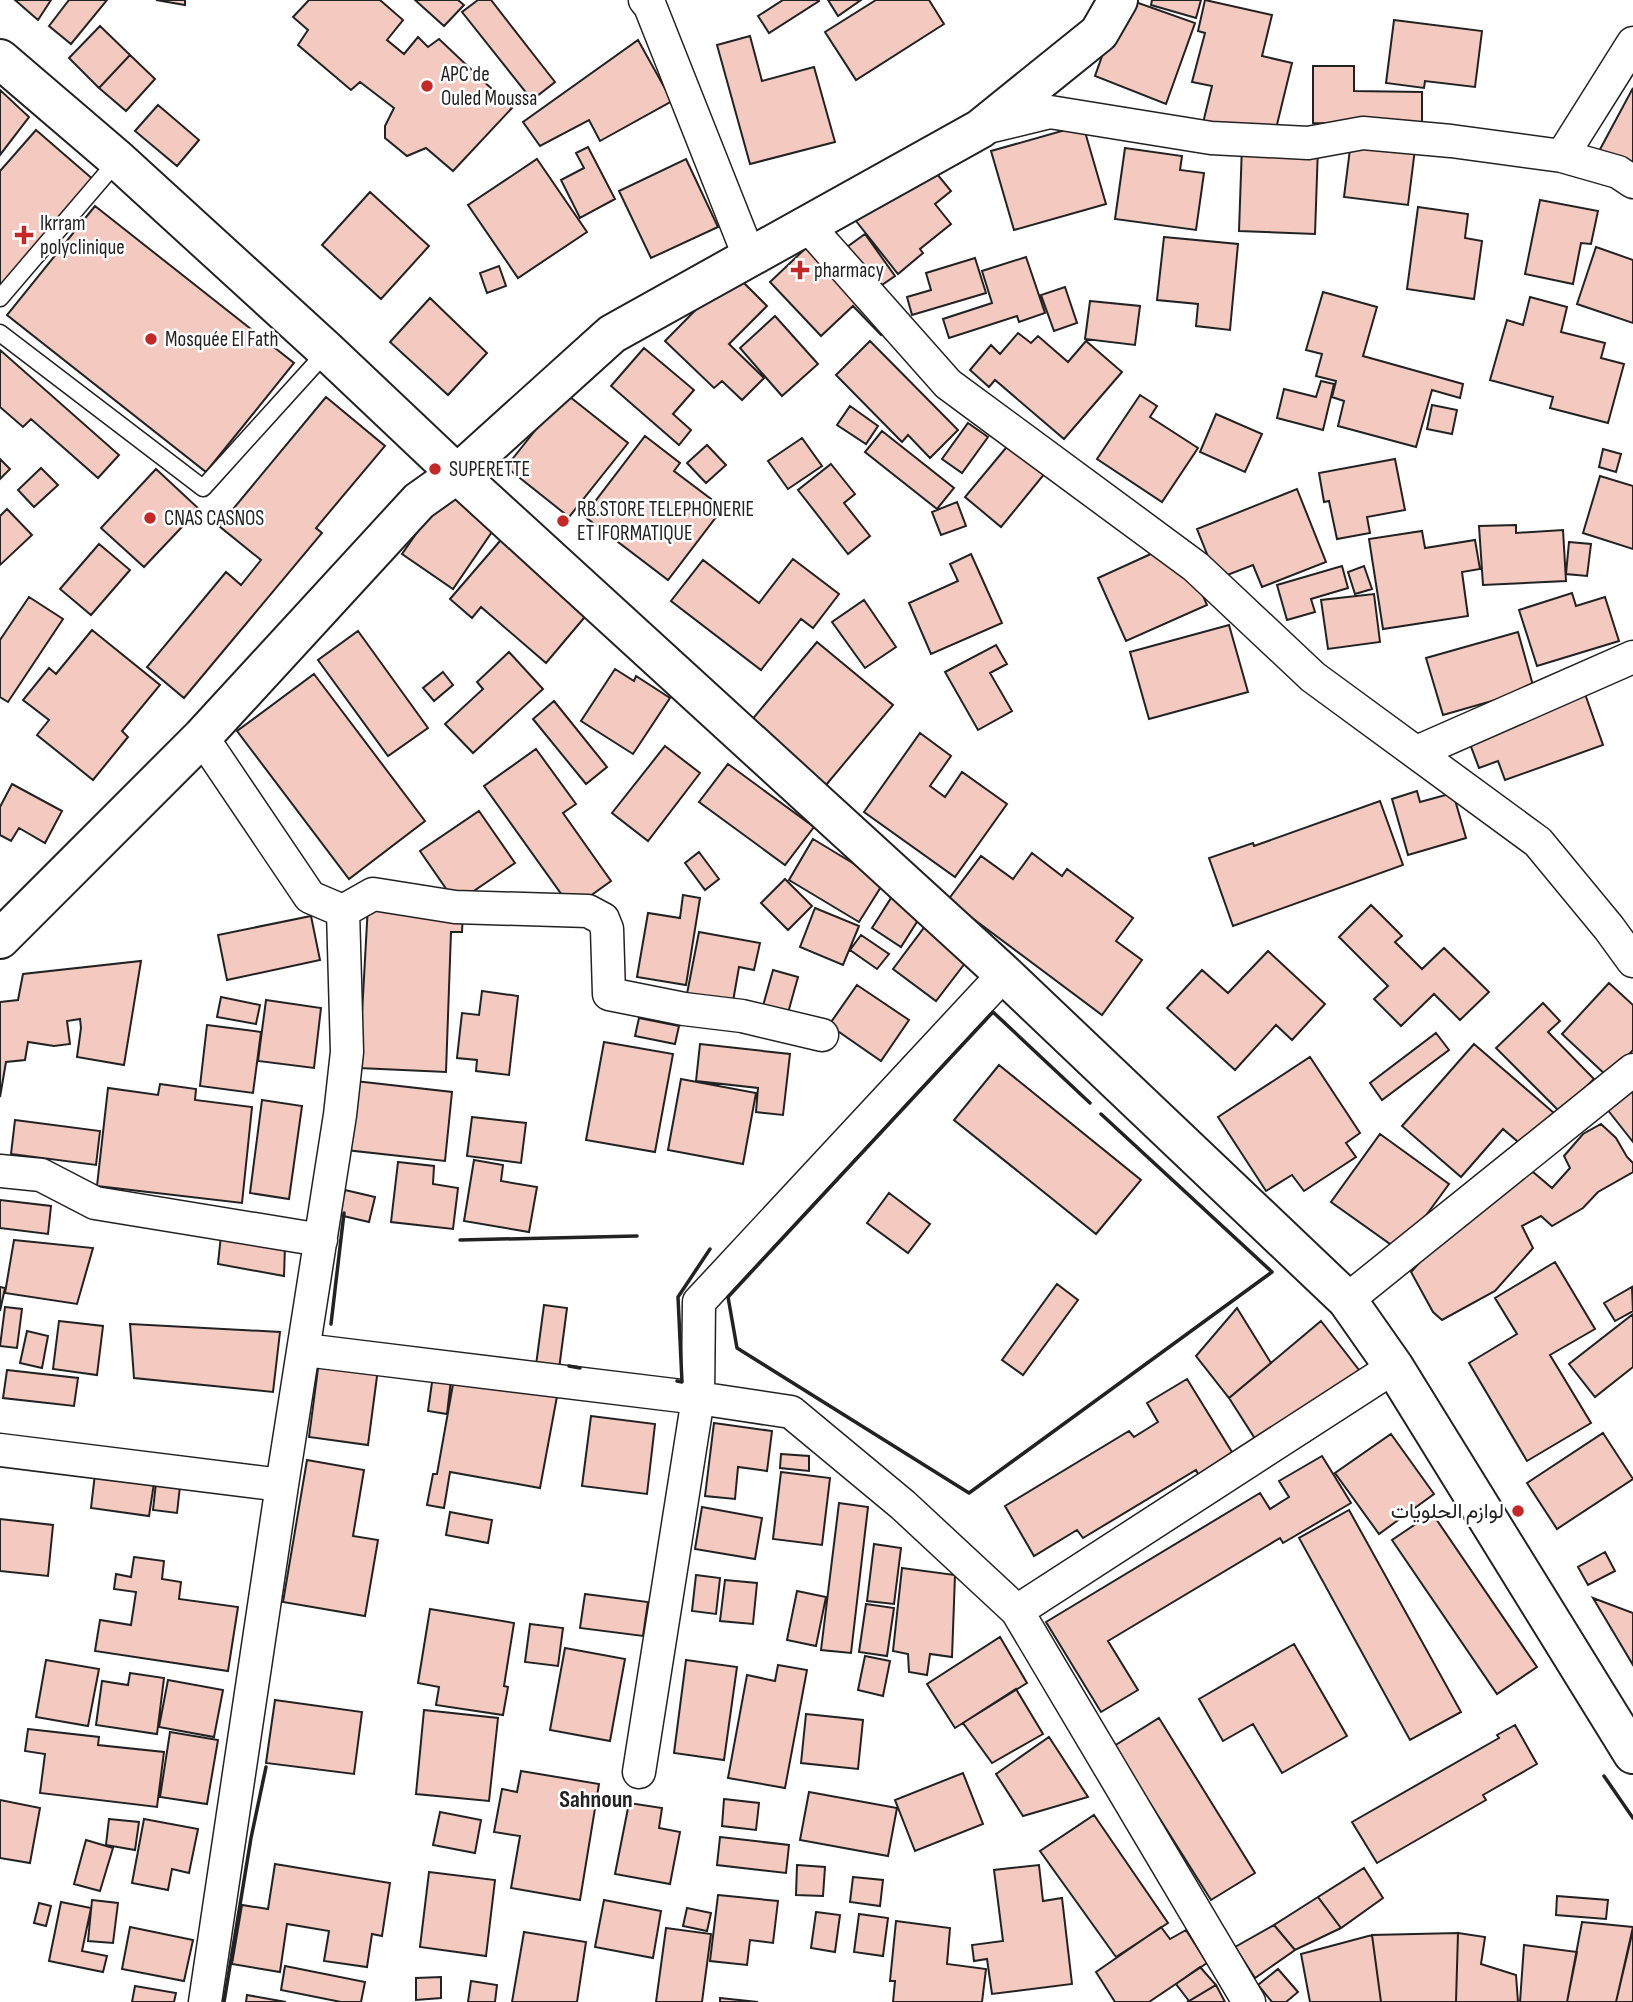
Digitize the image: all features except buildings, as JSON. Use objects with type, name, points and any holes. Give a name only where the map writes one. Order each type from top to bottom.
[{"type":"main road","points":[[0,939],[202,737],[419,501],[457,474],[612,334],[980,129],[1099,33],[1118,0]]},
{"type":"main road","points":[[0,59],[118,160],[1004,974],[1347,1300],[1394,1367],[1633,1754]]},
{"type":"street","points":[[645,0],[650,6],[748,256]]},
{"type":"street","points":[[1562,156],[1633,43]]},
{"type":"street","points":[[980,129],[1049,112],[1211,138],[1308,143],[1363,133],[1451,141],[1562,156],[1618,172],[1633,183]]},
{"type":"street","points":[[807,225],[948,384],[1196,567],[1313,677],[1538,842],[1633,961]]},
{"type":"street","points":[[1417,752],[1633,657]]},
{"type":"street","points":[[202,737],[310,897],[343,911]]},
{"type":"street","points":[[343,911],[373,894],[455,907],[588,911],[603,919],[607,929],[609,994],[684,1009],[742,1016],[822,1035]]},
{"type":"street","points":[[205,2002],[340,1115],[347,1052],[343,911]]},
{"type":"street","points":[[639,1772],[698,1398],[698,1303],[1004,974]]},
{"type":"street","points":[[1347,1300],[1633,1070]]},
{"type":"street","points":[[0,1171],[41,1175],[95,1203],[321,1240]]},
{"type":"street","points":[[304,1350],[698,1398],[791,1412],[903,1505],[1017,1611],[1248,2002]]},
{"type":"street","points":[[1017,1611],[1394,1367]]},
{"type":"street","points":[[0,1450],[282,1485]]},
{"type":"lane","points":[[0,298],[118,160]]},
{"type":"lane","points":[[0,333],[203,488],[327,351]]},
{"type":"wall","points":[[1090,1103],[993,1012],[728,1297],[737,1348],[969,1493],[1272,1272],[1101,1114]]},
{"type":"wall","points":[[331,1324],[344,1213]]},
{"type":"wall","points":[[460,1240],[637,1236]]},
{"type":"wall","points":[[677,1381],[682,1382],[678,1297],[710,1249]]},
{"type":"wall","points":[[569,1366],[580,1368]]},
{"type":"wall","points":[[224,2002],[251,1838],[266,1767]]},
{"type":"wall","points":[[1604,1776],[1633,1818]]},
{"type":"place","name":"APC de Ouled Moussa","points":[[427,86]]},
{"type":"place","name":"Ikrram polyclinique","points":[[24,235]]},
{"type":"place","name":"pharmacy","points":[[800,270]]},
{"type":"place","name":"Mosquée El Fath","points":[[151,339]]},
{"type":"place","name":"SUPERETTE","points":[[435,469]]},
{"type":"place","name":"CNAS CASNOS","points":[[150,518]]},
{"type":"place","name":"RB.STORE TELEPHONERIE ET IFORMATIQUE","points":[[563,521]]},
{"type":"place","name":"لوازم الحلويات","points":[[1518,1511]]},
{"type":"district","name":"Sahnoun","points":[[596,1799]]}]
